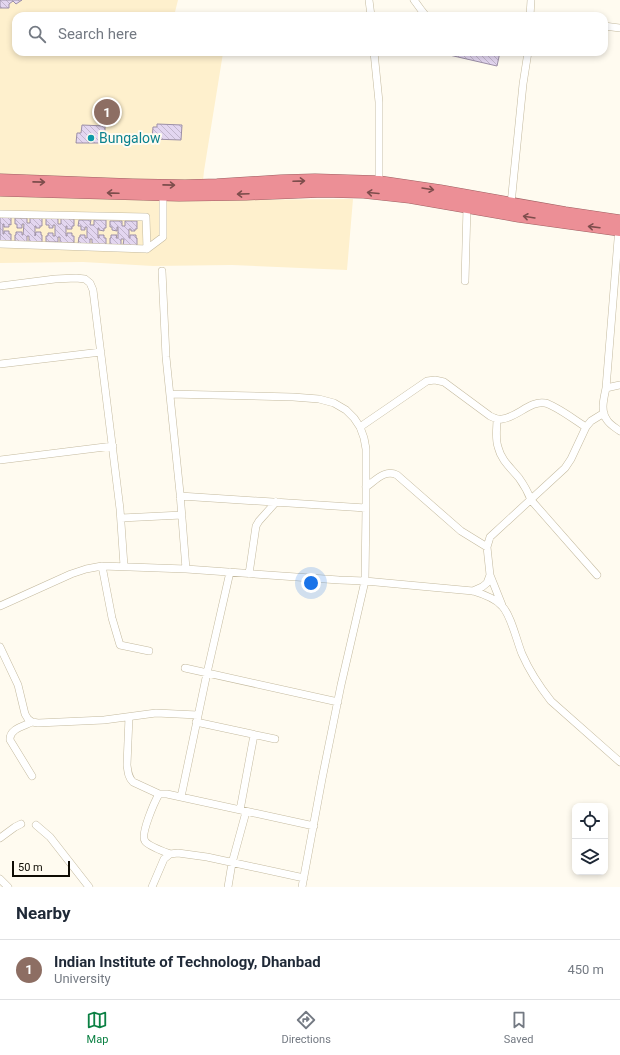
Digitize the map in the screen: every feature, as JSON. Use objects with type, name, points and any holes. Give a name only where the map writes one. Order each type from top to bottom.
[{"type":"highway","points":[[0,180],[177,186],[315,180],[379,182],[602,219],[620,225]]},
{"type":"highway","points":[[0,190],[163,195],[218,195],[346,191],[384,194],[526,217],[620,225]]},
{"type":"street","points":[[369,0],[370,12]]},
{"type":"street","points":[[414,0],[423,12]]},
{"type":"street","points":[[532,0],[533,12]]},
{"type":"street","points":[[608,26],[620,28]]},
{"type":"street","points":[[374,56],[379,102],[379,182]]},
{"type":"street","points":[[511,204],[526,56]]},
{"type":"street","points":[[0,244],[147,249],[163,237],[163,195]]},
{"type":"street","points":[[465,281],[467,207]]},
{"type":"street","points":[[0,214],[146,217],[147,249]]},
{"type":"street","points":[[620,225],[606,388],[603,405],[604,413],[608,421],[620,431]]},
{"type":"street","points":[[162,271],[166,357],[186,569]]},
{"type":"street","points":[[0,286],[55,279],[76,278],[85,279],[90,283],[93,290],[113,446],[121,518],[124,566]]},
{"type":"street","points":[[0,364],[101,352]]},
{"type":"street","points":[[360,427],[427,381],[435,380],[444,382],[490,416],[497,419],[505,419],[536,404],[543,403],[551,405],[586,426]]},
{"type":"street","points":[[606,388],[620,385]]},
{"type":"street","points":[[170,394],[293,397],[319,399],[334,403],[346,410],[354,418],[360,427],[366,449],[365,581],[338,702],[302,887]]},
{"type":"street","points":[[604,413],[586,426],[571,459],[565,468],[490,537],[487,547],[490,575],[507,613],[522,654],[545,694],[620,762]]},
{"type":"street","points":[[497,419],[498,448],[502,458],[519,477],[531,500],[597,575]]},
{"type":"street","points":[[0,460],[113,446]]},
{"type":"street","points":[[366,487],[384,474],[392,473],[397,475],[461,532],[487,547]]},
{"type":"street","points":[[180,496],[366,508]]},
{"type":"street","points":[[249,574],[256,526],[276,502]]},
{"type":"street","points":[[121,518],[182,515]]},
{"type":"street","points":[[102,566],[112,618],[120,645],[149,651]]},
{"type":"street","points":[[0,606],[71,574],[86,569],[102,566],[124,566],[365,581],[473,591],[490,597],[504,607]]},
{"type":"street","points":[[181,797],[230,572]]},
{"type":"street","points":[[473,591],[487,583],[490,575]]},
{"type":"street","points":[[0,647],[18,685],[28,719],[32,722],[89,722],[156,713],[170,713],[197,718],[254,735],[275,739]]},
{"type":"street","points":[[185,668],[338,702]]},
{"type":"street","points":[[129,717],[127,765],[130,778],[133,782],[160,794],[167,794],[314,826]]},
{"type":"street","points":[[32,722],[12,732],[10,735],[10,740],[32,776]]},
{"type":"street","points":[[228,887],[243,811],[254,735]]},
{"type":"street","points":[[160,794],[156,799],[145,828],[144,841],[148,844],[170,854],[178,853],[207,857],[304,878]]},
{"type":"street","points":[[0,838],[21,824]]},
{"type":"street","points":[[36,825],[50,837],[89,887]]},
{"type":"street","points":[[152,887],[164,859],[170,854]]},
{"type":"street","points":[[0,880],[8,887]]},
{"type":"shaded area","points":[[0,0],[178,0],[175,12],[12,12],[12,56],[223,56],[204,171],[201,200],[353,199],[347,270],[232,265],[153,266],[83,262],[0,263]]},
{"type":"building","points":[[0,0],[22,0],[16,4],[13,1],[9,4],[9,8],[0,8]]},
{"type":"building","points":[[454,56],[499,56],[497,66]]},
{"type":"building","name":"Bungalow","points":[[157,124],[182,125],[181,140],[152,139],[153,127],[157,127]]},
{"type":"building","name":"Bungalow","points":[[82,125],[105,126],[105,143],[76,143],[77,133],[81,133]]},
{"type":"building","points":[[0,217],[11,217],[11,225],[9,224],[9,227],[4,227],[3,224],[3,234],[4,231],[9,231],[9,234],[11,234],[11,241],[0,241]]},
{"type":"building","points":[[15,218],[27,218],[27,223],[30,223],[30,218],[42,218],[42,226],[40,226],[40,228],[36,228],[35,226],[35,236],[36,232],[41,232],[42,242],[29,242],[29,236],[27,236],[27,242],[15,242],[16,232],[22,232],[23,235],[24,224],[22,224],[22,228],[17,228]]},
{"type":"building","points":[[46,218],[58,218],[58,224],[61,224],[61,218],[74,219],[74,226],[72,226],[72,229],[67,229],[66,226],[66,236],[67,233],[72,233],[72,236],[74,236],[74,243],[60,243],[60,237],[58,237],[58,242],[46,242],[46,236],[48,236],[48,233],[53,233],[53,236],[55,236],[55,225],[53,225],[53,228],[49,228],[49,225],[46,225]]},
{"type":"building","points":[[79,220],[91,220],[90,225],[94,225],[94,220],[106,220],[106,228],[104,228],[104,231],[99,230],[98,228],[98,238],[99,235],[104,235],[104,238],[106,238],[106,245],[92,244],[92,239],[90,239],[90,244],[78,244],[80,235],[85,235],[85,238],[87,238],[87,227],[85,227],[85,230],[81,230],[81,226],[78,226]]},
{"type":"building","points":[[110,221],[122,221],[122,226],[125,226],[125,221],[137,221],[137,229],[135,229],[135,231],[131,231],[131,229],[129,229],[129,238],[130,235],[136,235],[137,246],[123,245],[124,239],[121,239],[121,245],[110,245],[111,235],[117,235],[116,238],[118,238],[118,227],[117,231],[112,230],[112,227],[110,227]]},
{"type":"place","name":"Indian Institute of Technology, Dhanbad","points":[[107,112]]},
{"type":"place","name":"Bungalow","points":[[91,138]]}]
